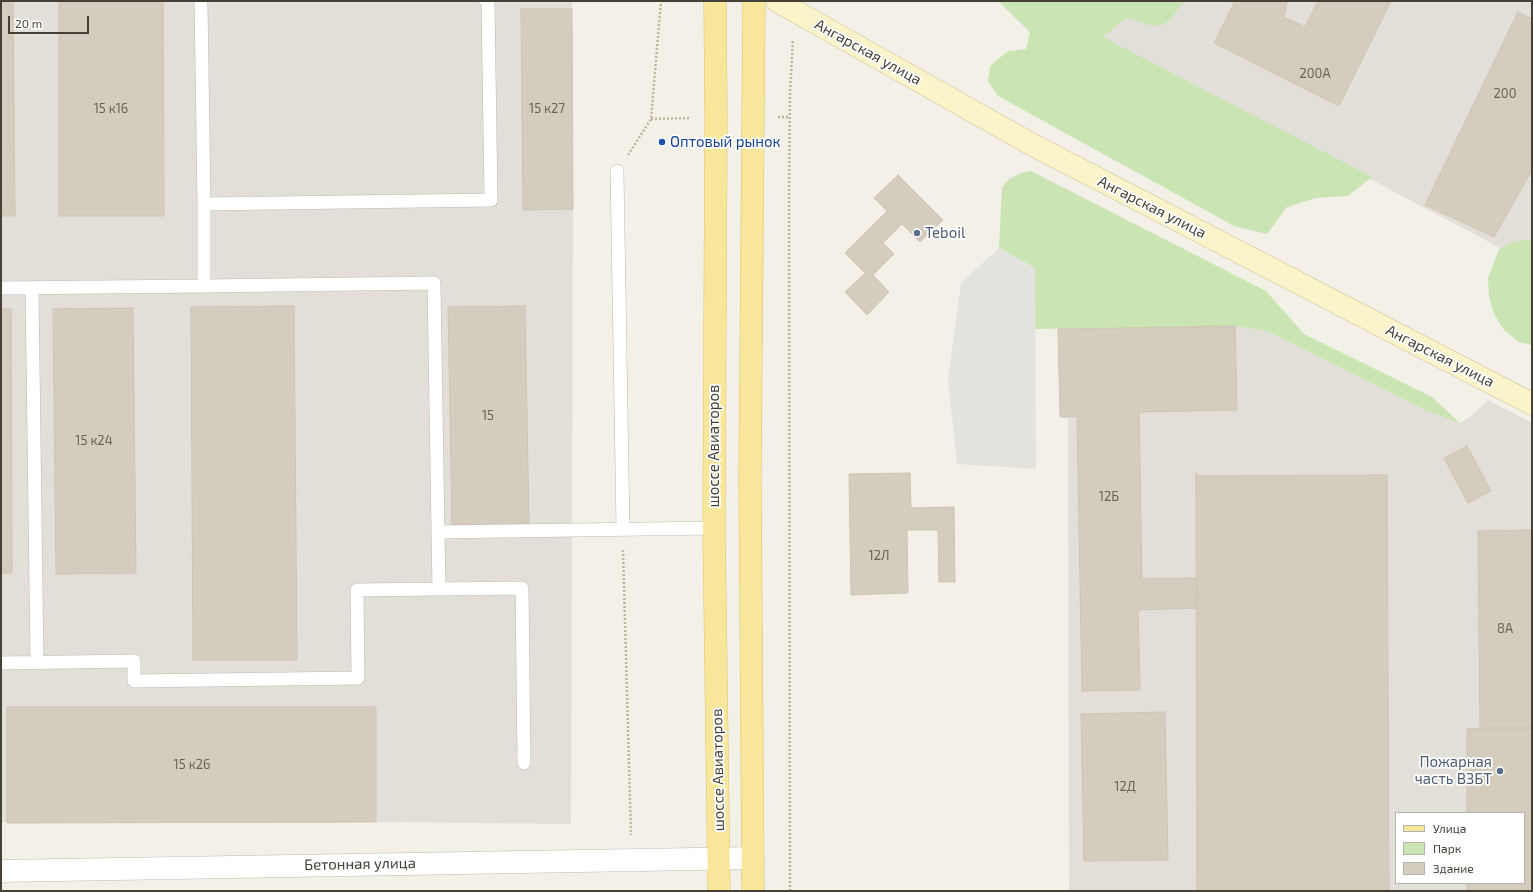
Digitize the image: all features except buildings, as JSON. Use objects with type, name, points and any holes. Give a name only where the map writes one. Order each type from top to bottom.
[{"type":"main road","name":"шоссе Авиаторов","points":[[715,1],[716,118],[714,528],[719,891]]},
{"type":"main road","points":[[753,891],[750,476],[754,1]]},
{"type":"main road","name":"Ангарская улица","points":[[786,6],[1032,144],[1532,404]]},
{"type":"street","name":"Бетонная улица","points":[[1,871],[753,858]]},
{"type":"lane","points":[[201,1],[204,286]]},
{"type":"lane","points":[[204,204],[491,200],[488,2],[486,1]]},
{"type":"lane","points":[[617,171],[623,530]]},
{"type":"lane","points":[[1,288],[434,283],[439,589]]},
{"type":"lane","points":[[32,288],[37,662]]},
{"type":"lane","points":[[438,532],[714,528]]},
{"type":"lane","points":[[1,663],[134,661],[134,681],[358,678],[357,590],[522,588],[524,763]]},
{"type":"path","points":[[617,171],[651,119],[661,1]]},
{"type":"path","points":[[786,6],[790,92],[790,891]]},
{"type":"path","points":[[623,530],[632,860]]},
{"type":"shaded area","points":[[1,1],[572,1],[573,209],[571,824],[376,822],[1,822]]},
{"type":"shaded area","points":[[1114,1],[1532,1],[1532,265],[1103,37]]},
{"type":"shaded area","points":[[999,248],[1035,268],[1036,469],[957,464],[948,379],[961,283]]},
{"type":"shaded area","points":[[1235,326],[1267,331],[1427,411],[1460,423],[1471,416],[1488,400],[1532,423],[1532,891],[1069,891],[1068,419],[1060,417],[1058,329]]},
{"type":"green space","points":[[998,1],[1184,1],[1170,20],[1160,26],[1148,25],[1126,18],[1103,37],[1372,177],[1348,196],[1316,198],[1287,207],[1267,234],[1234,226],[998,96],[988,81],[990,66],[1008,51],[1026,49],[1030,32]]},
{"type":"green space","points":[[1031,171],[1266,291],[1304,334],[1432,397],[1460,423],[1427,411],[1267,331],[1235,326],[1035,329],[1035,268],[999,248],[1002,187],[1009,179],[1021,173]]},
{"type":"green space","points":[[1532,240],[1532,345],[1519,342],[1504,330],[1494,314],[1489,297],[1488,278],[1499,249],[1516,241]]},
{"type":"place","name":"Оптовый рынок","points":[[662,142]]},
{"type":"place","name":"Teboil","points":[[917,233]]},
{"type":"place","name":"Пожарная часть ВЗБТ","points":[[1500,771]]}]
